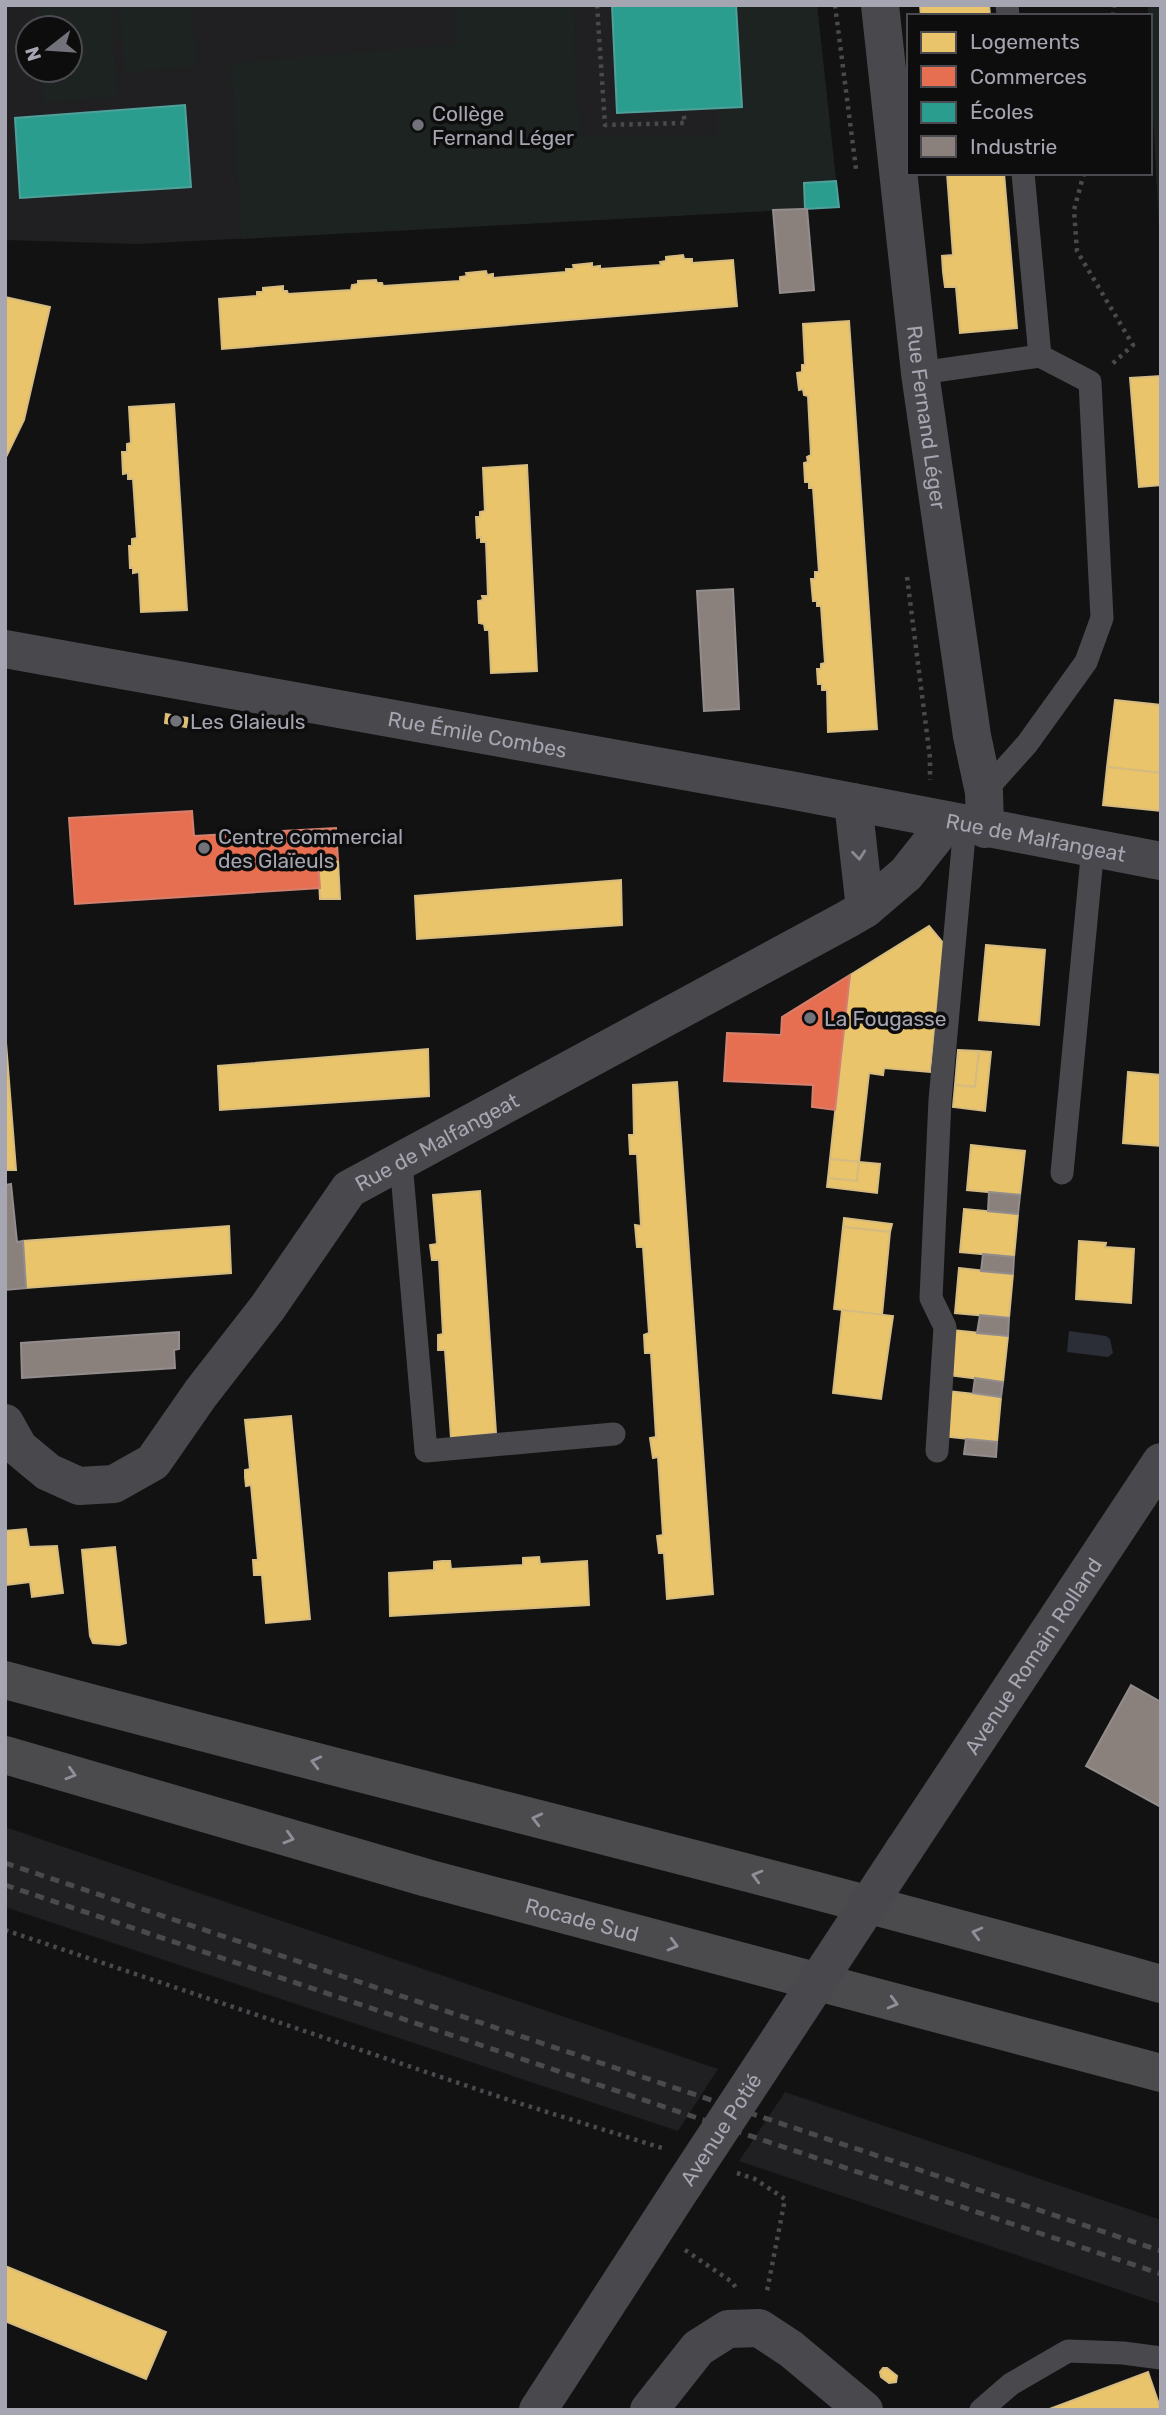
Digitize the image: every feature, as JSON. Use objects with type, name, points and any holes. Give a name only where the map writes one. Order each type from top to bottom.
[{"type":"highway","points":[[5,1680],[1161,1984]]},
{"type":"highway","name":"Rocade Sud","points":[[5,1755],[427,1878],[1161,2073]]},
{"type":"highway","points":[[1017,1944],[1161,1969]]},
{"type":"highway","points":[[1080,2052],[1161,2079]]},
{"type":"street","name":"Rue Fernand Léger","points":[[880,5],[920,373],[972,736],[970,817]]},
{"type":"street","name":"Rue Émile Combes","points":[[5,649],[853,802],[970,817]]},
{"type":"street","points":[[853,802],[865,909]]},
{"type":"street","name":"Rue de Malfangeat","points":[[5,1423],[19,1448],[48,1472],[79,1486],[114,1484],[153,1462],[201,1393],[268,1307],[349,1189],[865,909],[970,817],[1161,861]]},
{"type":"street","name":"Avenue Romain Rolland","points":[[904,1850],[1161,1462]]},
{"type":"street","name":"Avenue Potié","points":[[538,2410],[904,1850]]},
{"type":"street","points":[[649,2410],[698,2348],[728,2329],[759,2328],[791,2349],[864,2410]]},
{"type":"lane","points":[[1023,175],[1040,356]]},
{"type":"lane","points":[[920,373],[1040,356],[1090,382],[1102,618],[1086,662],[970,817],[940,1100],[931,1298],[945,1327],[936,1451]]},
{"type":"lane","points":[[1062,1173],[1093,847]]},
{"type":"lane","points":[[401,1162],[426,1451],[614,1434]]},
{"type":"lane","points":[[981,2410],[1012,2385],[1068,2351],[1123,2353],[1161,2358]]},
{"type":"path","points":[[597,5],[605,125],[685,123],[682,111]]},
{"type":"path","points":[[1083,175],[1074,210],[1077,251],[1133,345],[1090,382]]},
{"type":"path","points":[[5,1930],[509,2100],[670,2150]]},
{"type":"path","points":[[730,2171],[755,2179],[785,2199],[759,2328]]},
{"type":"path","points":[[687,2251],[732,2281]]},
{"type":"shaded area","name":"Collège Fernand Léger","points":[[5,5],[817,5],[839,207],[137,244],[5,240]]},
{"type":"shaded area","points":[[34,5],[111,5],[118,97],[42,103],[40,84],[84,84],[84,14],[35,14]]},
{"type":"shaded area","points":[[119,5],[192,5],[197,67],[124,72]]},
{"type":"shaded area","points":[[455,5],[573,5],[580,136],[718,135],[718,108],[742,106],[736,5],[817,5],[836,181],[804,183],[805,209],[241,239],[231,63],[455,44]]},
{"type":"shaded area","points":[[1148,5],[1161,5],[1161,265],[1152,96],[1152,14],[1148,14]]},
{"type":"shaded area","points":[[1069,1331],[1106,1336],[1110,1339],[1113,1353],[1108,1357],[1067,1352]]},
{"type":"shaded area","points":[[5,1827],[718,2069],[678,2131],[5,1907]]},
{"type":"shaded area","points":[[785,2092],[1161,2220],[1161,2304],[739,2161]]},
{"type":"building: Logements","points":[[920,5],[989,5],[990,14],[921,14]]},
{"type":"building: Logements","points":[[947,175],[1004,175],[1017,328],[960,333],[956,287],[945,287],[943,272],[942,256],[953,255]]},
{"type":"building: Logements","points":[[683,255],[684,259],[692,259],[692,263],[733,260],[737,306],[222,349],[219,299],[257,296],[257,292],[263,292],[263,288],[283,286],[283,291],[288,294],[351,290],[352,285],[358,284],[358,281],[376,280],[383,286],[460,281],[460,277],[467,276],[466,273],[486,271],[487,275],[493,274],[493,278],[566,272],[566,269],[574,269],[573,265],[592,263],[592,267],[600,266],[600,269],[661,265],[660,262],[666,261],[666,257]]},
{"type":"building: Logements","points":[[5,297],[50,307],[24,420],[5,459]]},
{"type":"building: Logements","points":[[849,321],[877,729],[828,732],[827,690],[822,690],[822,684],[818,684],[817,669],[821,669],[821,664],[825,663],[821,606],[817,606],[817,601],[813,601],[811,579],[815,579],[815,572],[819,572],[813,488],[809,488],[809,482],[805,482],[804,463],[808,462],[807,457],[811,455],[808,396],[804,395],[803,389],[799,390],[797,373],[802,372],[802,365],[805,365],[803,324]]},
{"type":"building: Logements","points":[[1161,376],[1161,485],[1139,487],[1130,378]]},
{"type":"building: Logements","points":[[174,404],[187,610],[141,612],[139,572],[133,573],[133,568],[130,568],[129,546],[132,546],[132,539],[137,538],[133,479],[128,479],[128,473],[123,474],[122,452],[127,452],[127,444],[131,443],[129,407]]},
{"type":"building: Logements","points":[[527,465],[537,671],[491,673],[489,630],[485,630],[484,624],[479,623],[478,601],[483,600],[482,596],[488,596],[486,542],[481,542],[481,537],[477,538],[476,517],[480,517],[480,512],[485,511],[483,468]]},
{"type":"building: Logements","points":[[1115,700],[1161,705],[1161,773],[1107,767]]},
{"type":"building: Logements","name":"Les Glaieuls","points":[[166,714],[188,718],[186,727],[165,723]]},
{"type":"building: Logements","points":[[1107,767],[1161,773],[1161,811],[1103,805]]},
{"type":"building: Logements","points":[[338,860],[340,899],[320,899],[318,861]]},
{"type":"building: Logements","points":[[621,880],[622,925],[417,939],[415,896]]},
{"type":"building: Logements","points":[[929,926],[944,944],[930,1072],[884,1068],[883,1075],[869,1073],[859,1162],[830,1159],[850,975]]},
{"type":"building: Logements","points":[[986,945],[1045,950],[1039,1025],[979,1020]]},
{"type":"building: Logements","points":[[5,1030],[16,1170],[5,1170]]},
{"type":"building: Logements","points":[[428,1049],[429,1096],[220,1110],[218,1066]]},
{"type":"building: Logements","points":[[958,1050],[979,1051],[975,1087],[955,1085]]},
{"type":"building: Logements","points":[[979,1051],[991,1052],[985,1111],[953,1107],[955,1085],[975,1087]]},
{"type":"building: Logements","points":[[1128,1072],[1161,1075],[1161,1146],[1123,1143]]},
{"type":"building: Logements","points":[[677,1082],[713,1594],[667,1599],[664,1553],[659,1553],[657,1536],[663,1535],[658,1457],[653,1458],[650,1438],[656,1437],[651,1353],[645,1353],[644,1335],[649,1333],[643,1247],[637,1247],[635,1225],[641,1226],[637,1154],[630,1154],[629,1135],[634,1135],[633,1085]]},
{"type":"building: Logements","points":[[971,1145],[1025,1151],[1020,1195],[967,1190]]},
{"type":"building: Logements","points":[[830,1159],[859,1162],[857,1181],[828,1178]]},
{"type":"building: Logements","points":[[859,1162],[880,1164],[877,1193],[827,1187],[828,1178],[857,1181]]},
{"type":"building: Logements","points":[[480,1191],[496,1433],[451,1438],[445,1350],[438,1350],[438,1335],[443,1334],[439,1260],[432,1260],[430,1245],[437,1244],[433,1195]]},
{"type":"building: Logements","points":[[964,1209],[1018,1214],[1014,1257],[960,1252]]},
{"type":"building: Logements","points":[[844,1218],[892,1224],[890,1232],[843,1227]]},
{"type":"building: Logements","points":[[229,1226],[231,1273],[26,1288],[23,1241]]},
{"type":"building: Logements","points":[[843,1227],[890,1232],[882,1315],[834,1309]]},
{"type":"building: Logements","points":[[1079,1241],[1106,1243],[1105,1247],[1134,1249],[1131,1303],[1076,1299]]},
{"type":"building: Logements","points":[[959,1268],[1013,1274],[1009,1318],[955,1313]]},
{"type":"building: Logements","points":[[842,1310],[893,1316],[881,1399],[833,1393]]},
{"type":"building: Logements","points":[[952,1330],[1008,1336],[1003,1382],[947,1375]]},
{"type":"building: Logements","points":[[947,1391],[1001,1397],[997,1442],[942,1436]]},
{"type":"building: Logements","points":[[291,1416],[310,1619],[266,1623],[262,1575],[254,1575],[253,1560],[258,1560],[251,1485],[246,1486],[245,1477],[245,1470],[250,1469],[245,1420]]},
{"type":"building: Logements","points":[[26,1529],[29,1547],[57,1546],[63,1593],[32,1597],[30,1582],[5,1585],[5,1531]]},
{"type":"building: Logements","points":[[115,1547],[126,1643],[93,1643],[90,1636],[82,1550]]},
{"type":"building: Logements","points":[[539,1557],[540,1564],[587,1561],[589,1605],[390,1616],[389,1573],[434,1570],[434,1562],[442,1561],[450,1561],[451,1569],[523,1565],[523,1558]]},
{"type":"building: Logements","points":[[5,2266],[166,2332],[146,2379],[5,2321]]},
{"type":"building: Logements","points":[[883,2368],[897,2376],[896,2382],[889,2383],[881,2377]]},
{"type":"building: Logements","points":[[1148,2372],[1161,2410],[1047,2410]]},
{"type":"building: Commerces","name":"Centre commercial des Glaïeuls","points":[[192,811],[194,836],[336,828],[338,860],[318,861],[320,888],[75,904],[69,818]]},
{"type":"building: Commerces","points":[[850,975],[835,1110],[812,1107],[813,1085],[724,1081],[727,1033],[781,1035],[782,1017]]},
{"type":"building: Écoles","points":[[612,5],[736,5],[742,107],[617,113]]},
{"type":"building: Écoles","points":[[185,105],[191,187],[20,198],[15,118]]},
{"type":"building: Écoles","points":[[836,181],[839,207],[805,209],[804,183]]},
{"type":"building: Industrie","points":[[807,209],[814,290],[780,293],[773,210]]},
{"type":"building: Industrie","points":[[733,589],[739,709],[704,711],[697,591]]},
{"type":"building: Industrie","points":[[11,1184],[17,1242],[23,1241],[26,1288],[5,1290],[5,1185]]},
{"type":"building: Industrie","points":[[989,1192],[1020,1195],[1018,1214],[988,1211]]},
{"type":"building: Industrie","points":[[983,1254],[1014,1257],[1013,1274],[981,1271]]},
{"type":"building: Industrie","points":[[980,1315],[1009,1318],[1008,1336],[977,1333]]},
{"type":"building: Industrie","points":[[179,1332],[179,1349],[174,1350],[175,1368],[22,1378],[21,1343]]},
{"type":"building: Industrie","points":[[975,1378],[1003,1382],[1001,1397],[973,1393]]},
{"type":"building: Industrie","points":[[966,1439],[997,1442],[996,1457],[964,1454]]},
{"type":"building: Industrie","points":[[1131,1685],[1161,1702],[1161,1807],[1086,1766]]},
{"type":"railway","points":[[5,1863],[1161,2251]]},
{"type":"railway","points":[[5,1885],[1161,2274]]},
{"type":"place","name":"Collège Fernand Léger","points":[[418,125]]},
{"type":"place","name":"Les Glaieuls","points":[[176,721]]},
{"type":"place","name":"Centre commercial des Glaïeuls","points":[[204,848]]},
{"type":"place","name":"La Fougasse","points":[[810,1018]]}]
